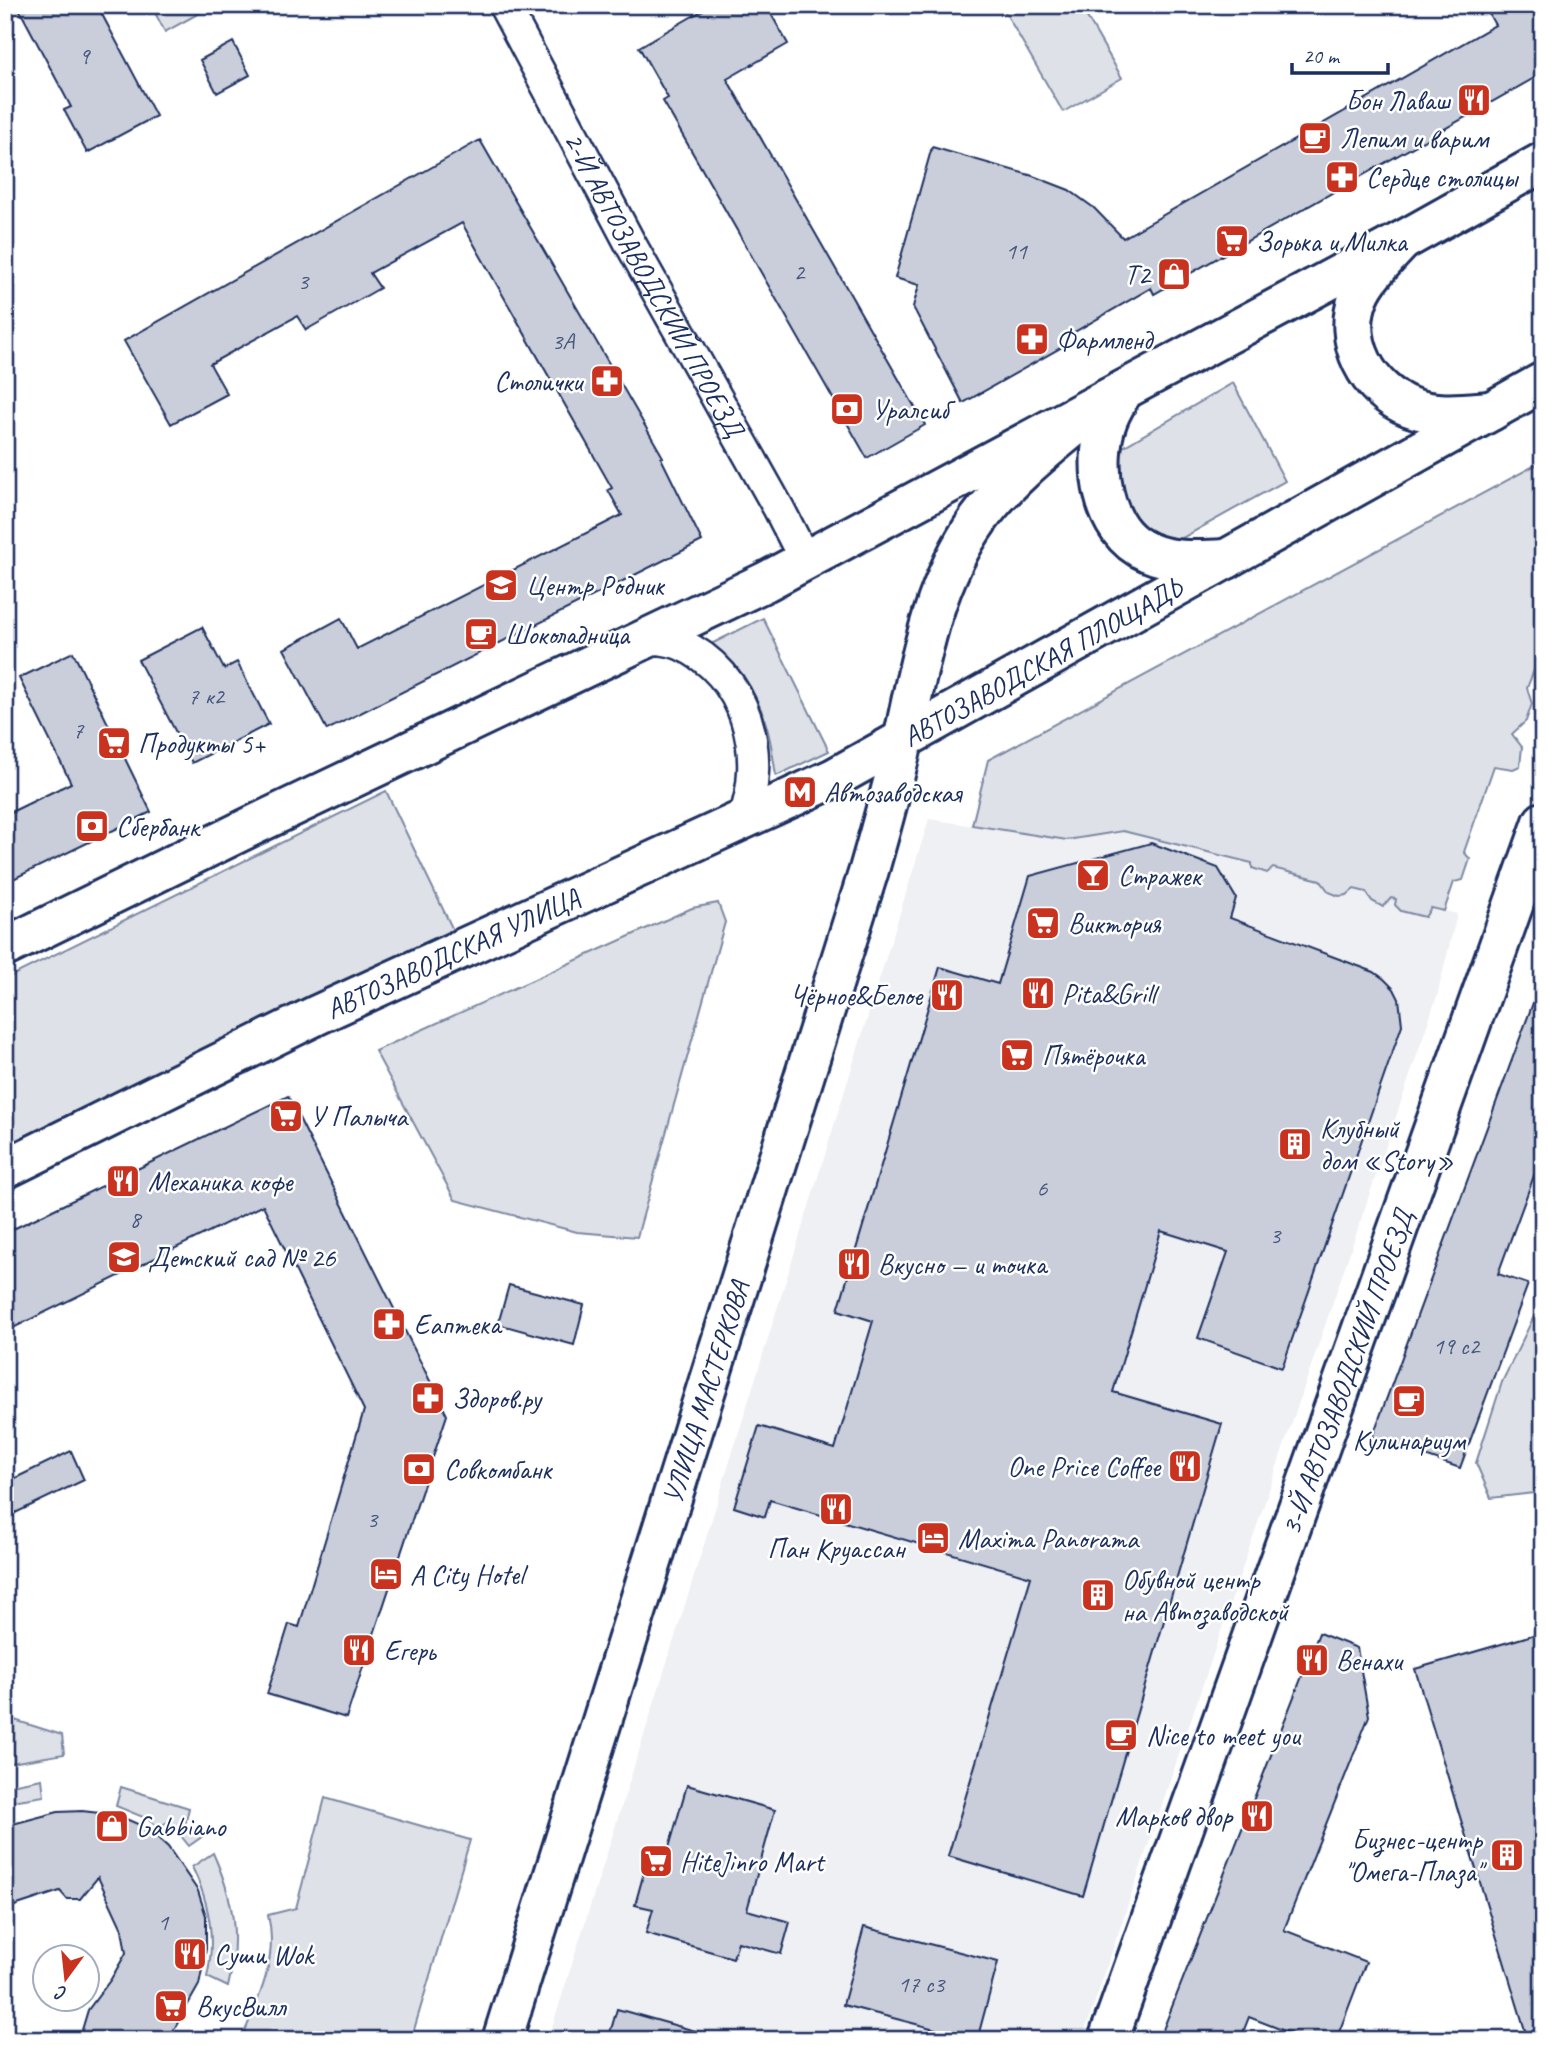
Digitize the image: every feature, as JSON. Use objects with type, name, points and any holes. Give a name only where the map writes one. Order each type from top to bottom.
[{"type":"main road","name":"АВТОЗАВОДСКАЯ ПЛОЩАДЬ","points":[[805,561],[1402,241],[1543,162]]},
{"type":"main road","points":[[1402,241],[1359,296],[1354,323],[1355,348],[1367,372],[1383,391],[1410,407],[1446,415],[1522,396]]},
{"type":"main road","name":"АВТОЗАВОДСКАЯ ПЛОЩАДЬ","points":[[903,742],[916,677],[935,606],[956,558],[978,520],[1010,483],[1115,395]]},
{"type":"main road","points":[[1115,395],[1108,418],[1100,469],[1102,487],[1119,527],[1145,551],[1168,558],[1227,559]]},
{"type":"main road","name":"АВТОЗАВОДСКАЯ ПЛОЩАДЬ","points":[[903,742],[1522,396]]},
{"type":"main road","points":[[5,947],[805,561]]},
{"type":"main road","name":"АВТОЗАВОДСКАЯ УЛИЦА","points":[[5,1169],[317,1015],[834,778],[903,742]]},
{"type":"main road","name":"УЛИЦА МАСТЕРКОВА","points":[[502,2040],[861,896],[903,742]]},
{"type":"main road","name":"3-Й АВТОЗАВОДСКИЙ ПРОЕЗД","points":[[1108,2040],[1543,822]]},
{"type":"street","name":"2-Й АВТОЗАВОДСКИЙ ПРОЕЗД","points":[[504,5],[630,243],[779,509],[805,561]]},
{"type":"street","points":[[648,638],[677,642],[699,654],[722,674],[737,696],[746,715],[752,749],[753,779],[750,802],[743,820]]},
{"type":"shaded area","points":[[151,5],[214,5],[165,32]]},
{"type":"shaded area","points":[[1001,5],[1080,5],[1122,78],[1063,112]]},
{"type":"shaded area","points":[[1233,383],[1285,481],[1164,548],[1137,535],[1111,454]]},
{"type":"shaded area","points":[[1543,461],[1543,627],[1536,643],[1540,655],[1527,688],[1532,704],[1526,721],[1512,734],[1522,747],[1520,766],[1513,769],[1494,766],[1464,852],[1470,859],[1463,880],[1454,882],[1444,911],[1431,908],[1425,917],[1401,911],[1395,905],[1396,899],[1391,898],[1383,907],[1372,901],[1366,892],[1354,889],[1347,895],[1339,896],[1329,892],[1320,880],[1273,868],[1267,873],[1252,868],[1252,863],[1123,831],[1067,840],[972,825],[988,760]]},
{"type":"shaded area","points":[[763,618],[829,751],[776,776],[769,735],[758,703],[740,675],[711,644]]},
{"type":"shaded area","points":[[386,791],[454,932],[5,1149],[5,979]]},
{"type":"shaded area","points":[[929,819],[1067,840],[1123,831],[1457,914],[1437,996],[1082,2040],[548,2040],[707,1535]]},
{"type":"shaded area","points":[[718,903],[725,922],[637,1237],[577,1232],[455,1200],[375,1051],[692,908]]},
{"type":"shaded area","points":[[1543,1308],[1543,1492],[1491,1498],[1476,1463],[1502,1382],[1537,1310]]},
{"type":"shaded area","points":[[5,1717],[62,1735],[64,1754],[5,1764]]},
{"type":"shaded area","points":[[42,1779],[44,1796],[5,1802],[5,1786]]},
{"type":"shaded area","points":[[121,1787],[189,1808],[185,1825],[203,1836],[189,1846],[169,1821],[158,1828],[148,1819],[116,1806]]},
{"type":"shaded area","points":[[325,1798],[470,1840],[411,2040],[241,2040],[260,1995],[269,1963],[271,1931],[268,1915],[296,1908]]},
{"type":"shaded area","points":[[213,1853],[226,1887],[233,1919],[234,1952],[228,1987],[207,1977],[211,1948],[210,1921],[192,1867]]},
{"type":"building","points":[[17,5],[97,5],[156,116],[87,153],[64,110],[71,107]]},
{"type":"building","points":[[712,5],[766,5],[788,44],[727,79],[925,425],[867,458],[663,101],[668,98],[639,47]]},
{"type":"building","points":[[1484,5],[1543,5],[1543,73],[1154,294],[1151,288],[1066,337],[1069,343],[963,403],[913,307],[919,285],[895,278],[932,147],[1033,176],[1069,190],[1094,208],[1123,238],[1495,25]]},
{"type":"building","points":[[233,42],[250,75],[217,93],[200,60]]},
{"type":"building","points":[[480,140],[663,457],[661,458],[702,541],[327,730],[284,649],[341,618],[357,649],[622,515],[608,490],[612,488],[462,223],[370,273],[380,288],[306,330],[297,316],[210,364],[227,394],[171,424],[124,341]]},
{"type":"building","points":[[202,627],[224,669],[237,662],[269,724],[192,763],[138,660]]},
{"type":"building","points":[[73,652],[151,812],[5,883],[5,815],[71,783],[19,678]]},
{"type":"building","points":[[1151,843],[1218,868],[1236,898],[1230,918],[1374,972],[1384,979],[1399,999],[1402,1025],[1282,1368],[1198,1338],[1228,1252],[1161,1231],[1113,1392],[1222,1424],[1083,1896],[948,1856],[1031,1577],[770,1500],[765,1517],[734,1507],[759,1426],[835,1449],[873,1321],[838,1310],[940,967],[998,984],[1030,876]]},
{"type":"building","points":[[1540,984],[1543,984],[1543,1151],[1498,1274],[1528,1284],[1460,1468],[1372,1438]]},
{"type":"building","points":[[288,1096],[447,1415],[346,1718],[267,1694],[289,1624],[299,1627],[364,1410],[263,1205],[5,1332],[5,1233]]},
{"type":"building","points":[[509,1285],[584,1305],[574,1345],[498,1324]]},
{"type":"building","points":[[71,1451],[84,1480],[5,1518],[5,1483]]},
{"type":"building","name":"Бизнес-центр \"Омега-Плаза\"","points":[[1543,1632],[1543,2040],[1528,2040],[1415,1669]]},
{"type":"building","points":[[1319,1633],[1357,1648],[1369,1716],[1284,1930],[1366,1962],[1336,2040],[1308,2040],[1249,2017],[1240,2040],[1159,2040]]},
{"type":"building","points":[[687,1785],[775,1810],[747,1910],[790,1922],[781,1954],[738,1942],[733,1958],[646,1933],[653,1909],[635,1905],[651,1847],[668,1851]]},
{"type":"building","points":[[82,1811],[117,1815],[147,1828],[168,1847],[198,1891],[206,1916],[206,1949],[199,1985],[168,2040],[79,2040],[87,2014],[102,2014],[102,1991],[126,1953],[122,1929],[98,1877],[80,1899],[67,1899],[60,1891],[5,1909],[5,1826],[58,1812]]},
{"type":"building","points":[[864,1927],[998,1962],[977,2040],[932,2040],[935,2029],[843,2005]]},
{"type":"building","points":[[617,2009],[699,2032],[698,2040],[608,2040]]},
{"type":"place","name":"Бон Лаваш","points":[[1474,100]]},
{"type":"place","name":"Лепим и варим","points":[[1315,138]]},
{"type":"place","name":"Сердце столицы","points":[[1342,177]]},
{"type":"place","name":"Зорька и Милка","points":[[1232,241]]},
{"type":"place","name":"T2","points":[[1174,274]]},
{"type":"place","name":"Фармленд","points":[[1032,339]]},
{"type":"place","name":"Столички","points":[[607,381]]},
{"type":"place","name":"Уралсиб","points":[[847,409]]},
{"type":"place","name":"Центр Родник","points":[[501,585]]},
{"type":"place","name":"Шоколадница","points":[[481,634]]},
{"type":"place","name":"Продукты 5+","points":[[114,743]]},
{"type":"place","name":"Автозаводская","points":[[800,792]]},
{"type":"place","name":"Сбербанк","points":[[92,826]]},
{"type":"place","name":"Стражек","points":[[1093,875]]},
{"type":"place","name":"Виктория","points":[[1043,923]]},
{"type":"place","name":"Pita&Grill","points":[[1038,993]]},
{"type":"place","name":"Чёрное&Белое","points":[[947,995]]},
{"type":"place","name":"Пятёрочка","points":[[1017,1055]]},
{"type":"place","name":"У Палыча","points":[[286,1116]]},
{"type":"place","name":"Клубный дом «Story»","points":[[1295,1144]]},
{"type":"place","name":"Механика кофе","points":[[123,1181]]},
{"type":"place","name":"Детский сад № 26","points":[[124,1257]]},
{"type":"place","name":"Вкусно — и точка","points":[[854,1264]]},
{"type":"place","name":"Еаптека","points":[[389,1324]]},
{"type":"place","name":"Здоров.ру","points":[[428,1398]]},
{"type":"place","name":"Кулинариум","points":[[1409,1401]]},
{"type":"place","name":"One Price Coffee","points":[[1185,1466]]},
{"type":"place","name":"Совкомбанк","points":[[419,1469]]},
{"type":"place","name":"Пан Круассан","points":[[836,1509]]},
{"type":"place","name":"Maxima Panorama","points":[[933,1538]]},
{"type":"place","name":"A City Hotel","points":[[386,1574]]},
{"type":"place","name":"Обувной центр на Автозаводской","points":[[1098,1595]]},
{"type":"place","name":"Егерь","points":[[359,1650]]},
{"type":"place","name":"Венахи","points":[[1312,1660]]},
{"type":"place","name":"Nice to meet you","points":[[1121,1735]]},
{"type":"place","name":"Марков двор","points":[[1257,1816]]},
{"type":"place","name":"Gabbiano","points":[[112,1826]]},
{"type":"place","name":"Бизнес-центр \"Омега-Плаза\"","points":[[1507,1855]]},
{"type":"place","name":"HiteJinro Mart","points":[[656,1861]]},
{"type":"place","name":"Суши Wok","points":[[190,1954]]},
{"type":"place","name":"ВкусВилл","points":[[171,2006]]}]
